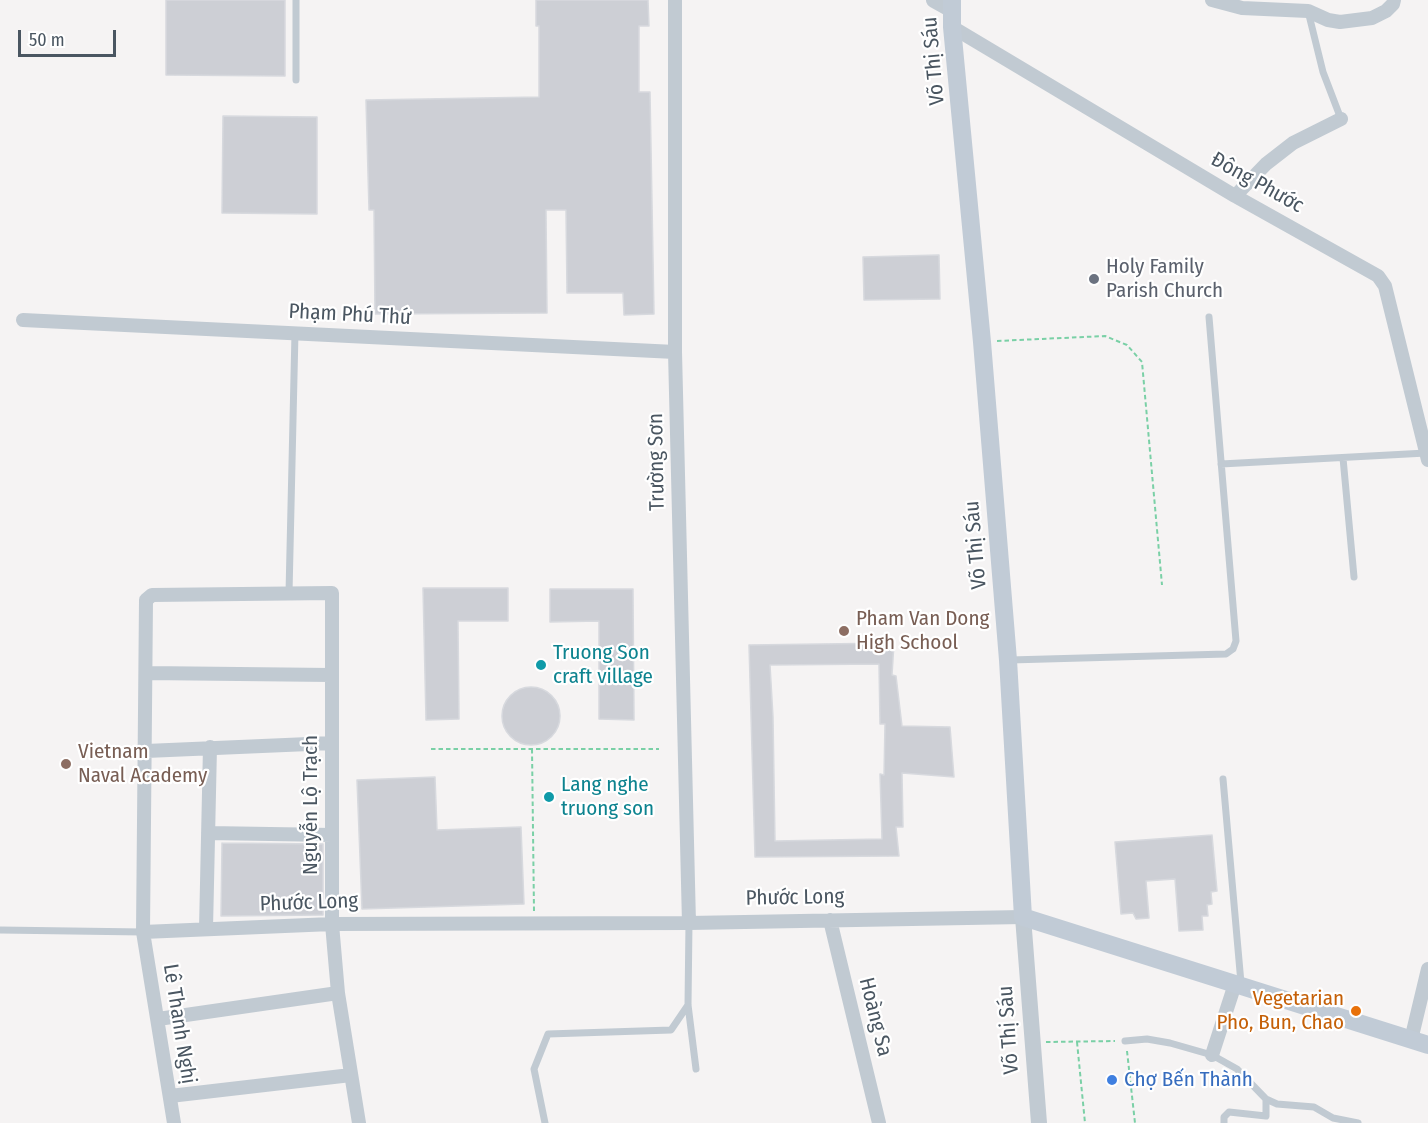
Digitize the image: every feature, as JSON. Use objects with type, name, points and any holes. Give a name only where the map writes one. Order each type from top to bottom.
[{"type":"main road","name":"Võ Thị Sáu","points":[[952,12],[1008,660],[1023,917]]},
{"type":"main road","name":"Phước Long","points":[[1023,917],[1419,1043]]},
{"type":"street","name":"Trường Sơn","points":[[675,0],[675,352],[689,923]]},
{"type":"street","points":[[934,0],[952,12]]},
{"type":"street","points":[[1212,0],[1304,7],[1328,20],[1340,22],[1372,18],[1386,11],[1394,0]]},
{"type":"street","name":"Đông Phước","points":[[952,12],[1235,196],[1378,276],[1385,286],[1427,456]]},
{"type":"street","points":[[1235,196],[1266,164],[1293,143],[1341,119]]},
{"type":"street","name":"Phạm Phú Thứ","points":[[24,320],[675,352]]},
{"type":"street","name":"Nguyễn Lộ Trạch","points":[[289,593],[332,593],[332,924],[338,993],[359,1123]]},
{"type":"street","name":"Lê Thanh Nghị","points":[[174,1123],[143,932],[146,600],[152,595],[289,593]]},
{"type":"street","points":[[146,673],[331,675]]},
{"type":"street","points":[[146,751],[332,743]]},
{"type":"street","points":[[206,929],[210,747]]},
{"type":"street","points":[[208,833],[332,835]]},
{"type":"street","name":"Phước Long","points":[[143,932],[332,924],[689,923],[1023,917]]},
{"type":"street","name":"Võ Thị Sáu","points":[[1023,917],[1039,1123]]},
{"type":"street","name":"Hoàng Sa","points":[[830,920],[879,1123]]},
{"type":"street","points":[[1419,1043],[1428,969]]},
{"type":"street","points":[[1212,1055],[1238,985]]},
{"type":"street","points":[[158,1019],[338,993]]},
{"type":"street","points":[[170,1096],[351,1074]]},
{"type":"lane","points":[[296,0],[296,80]]},
{"type":"lane","points":[[1304,7],[1323,72],[1341,119]]},
{"type":"lane","points":[[1008,660],[1230,652],[1236,641],[1209,316]]},
{"type":"lane","points":[[289,593],[295,333]]},
{"type":"lane","points":[[1221,464],[1427,456]]},
{"type":"lane","points":[[1343,458],[1354,577]]},
{"type":"lane","points":[[1222,780],[1238,985]]},
{"type":"lane","points":[[689,923],[688,1005],[696,1069]]},
{"type":"lane","points":[[0,930],[143,932]]},
{"type":"lane","points":[[545,1123],[534,1069],[548,1034],[671,1030],[688,1005]]},
{"type":"lane","points":[[1125,1041],[1147,1039],[1212,1055],[1237,1069],[1266,1099],[1277,1104],[1314,1107],[1334,1118],[1358,1123]]},
{"type":"lane","points":[[1224,1123],[1224,1118],[1229,1112],[1266,1116],[1266,1099]]},
{"type":"path","points":[[982,342],[1105,336],[1117,339],[1136,353],[1142,362],[1162,585]]},
{"type":"path","points":[[431,749],[659,749]]},
{"type":"path","points":[[532,749],[535,923]]},
{"type":"path","points":[[1076,1041],[1085,1123]]},
{"type":"path","points":[[1033,1042],[1125,1041],[1135,1123]]},
{"type":"building","points":[[166,0],[285,0],[285,76],[166,75]]},
{"type":"building","points":[[536,0],[648,0],[649,26],[639,26],[639,92],[650,92],[654,314],[624,315],[623,293],[567,293],[566,210],[546,210],[547,313],[375,314],[374,210],[369,210],[366,100],[539,97],[539,26],[536,26]]},
{"type":"building","points":[[223,116],[317,117],[317,214],[222,213]]},
{"type":"building","points":[[939,255],[940,299],[864,300],[863,257]]},
{"type":"building","points":[[423,588],[508,588],[508,621],[458,621],[459,719],[426,720]]},
{"type":"building","points":[[550,589],[633,589],[634,720],[599,719],[599,621],[550,622]]},
{"type":"building","points":[[894,643],[892,675],[896,676],[902,726],[950,727],[954,777],[902,773],[903,827],[896,827],[899,856],[755,857],[749,645]],"holes":[[[879,664],[880,724],[885,724],[884,775],[880,774],[882,839],[775,841],[770,665]]]},
{"type":"building","points":[[525,687],[537,687],[552,695],[560,710],[560,722],[552,737],[537,745],[525,745],[510,737],[502,722],[502,710],[510,695]]},
{"type":"building","points":[[435,777],[437,830],[521,827],[524,904],[362,909],[357,780]]},
{"type":"building","points":[[1212,835],[1217,891],[1211,892],[1212,904],[1207,905],[1208,916],[1202,916],[1203,930],[1179,931],[1175,879],[1146,881],[1149,918],[1136,919],[1133,913],[1121,914],[1115,842]]},
{"type":"building","points":[[222,843],[323,844],[323,915],[221,916]]},
{"type":"place","name":"Holy Family Parish Church","points":[[1094,279]]},
{"type":"place","name":"Pham Van Dong High School","points":[[844,631]]},
{"type":"place","name":"Truong Son craft village","points":[[541,665]]},
{"type":"place","name":"Vietnam Naval Academy","points":[[66,764]]},
{"type":"place","name":"Lang nghe truong son","points":[[549,797]]},
{"type":"place","name":"Vegetarian Pho, Bun, Chao","points":[[1356,1011]]},
{"type":"place","name":"Chợ Bến Thành","points":[[1112,1080]]}]
